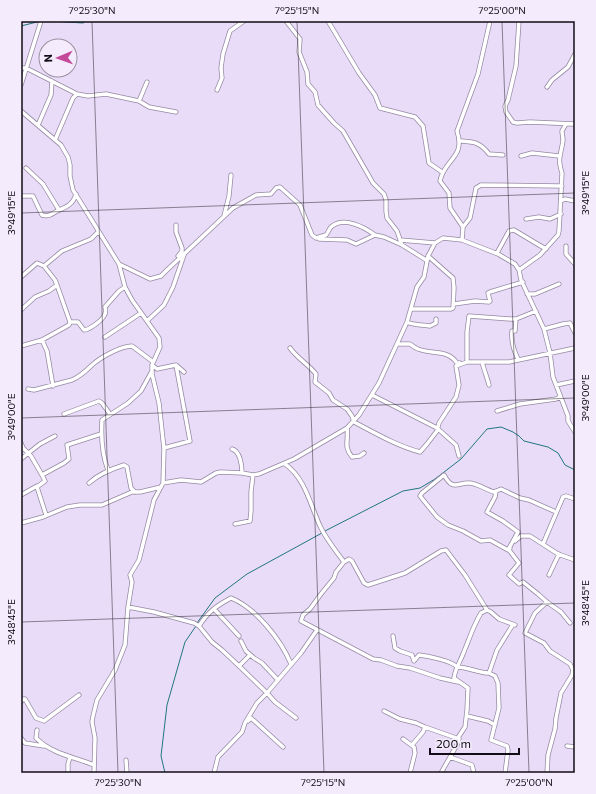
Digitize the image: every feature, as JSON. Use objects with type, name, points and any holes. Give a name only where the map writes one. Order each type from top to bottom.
[{"type":"street","points":[[21,85],[41,21]]},
{"type":"street","points":[[237,26],[238,21]]},
{"type":"street","points":[[217,90],[222,78],[221,68],[223,54],[230,31],[244,21]]},
{"type":"street","points":[[286,21],[300,39],[299,52],[307,72],[308,84],[315,92],[318,105],[343,131],[373,183],[384,194],[386,200],[387,218],[394,227],[402,245]]},
{"type":"street","points":[[328,21],[359,73],[375,95],[380,108],[415,117],[422,126],[428,150],[429,163],[442,172]]},
{"type":"street","points":[[463,227],[450,208],[449,193],[440,181],[442,172],[457,154],[460,141],[457,132],[478,74],[490,21]]},
{"type":"street","points":[[520,21],[516,66],[508,100],[505,106],[506,112],[513,122],[517,123],[530,122],[575,124]]},
{"type":"street","points":[[547,87],[552,80],[568,67],[575,54]]},
{"type":"street","points":[[21,68],[26,68],[77,94],[88,96],[106,94],[139,101],[150,107],[176,112]]},
{"type":"street","points":[[38,125],[51,94],[52,81]]},
{"type":"street","points":[[139,101],[147,82]]},
{"type":"street","points":[[54,140],[73,98],[77,94]]},
{"type":"street","points":[[21,111],[61,145],[68,157],[71,185],[118,264],[125,287],[159,338],[160,342],[160,347],[152,363],[152,370],[159,403],[164,448],[162,485],[154,500],[139,560],[130,575],[132,582],[128,607],[125,645],[115,670],[97,700],[93,716],[92,722],[95,738],[94,773]]},
{"type":"street","points":[[519,270],[540,255],[559,232],[562,173],[559,156],[563,139],[562,130],[566,124]]},
{"type":"street","points":[[460,141],[475,142],[483,146],[489,154],[503,155]]},
{"type":"street","points":[[521,156],[532,153],[559,156]]},
{"type":"street","points":[[26,168],[44,184],[59,210]]},
{"type":"street","points":[[224,216],[229,196],[231,175]]},
{"type":"street","points":[[462,240],[463,227],[470,218],[476,188],[481,185],[562,186]]},
{"type":"street","points":[[167,270],[173,266],[224,216],[246,200],[258,195],[271,194],[276,188],[280,187],[300,205],[312,235],[316,238],[347,240],[356,244],[375,235]]},
{"type":"street","points":[[21,196],[33,196],[42,216],[45,216],[53,215],[70,204],[76,194]]},
{"type":"street","points":[[561,201],[575,201]]},
{"type":"street","points":[[526,219],[539,217],[550,219],[561,214]]},
{"type":"street","points":[[316,238],[326,235],[331,227],[347,222],[365,228],[375,235],[384,237],[427,258],[452,277],[454,288],[453,309],[411,309]]},
{"type":"street","points":[[118,264],[150,279],[161,276],[182,250],[176,232],[176,225]]},
{"type":"street","points":[[497,253],[509,231],[514,230],[546,249]]},
{"type":"street","points":[[44,266],[62,251],[91,239],[98,232]]},
{"type":"street","points":[[21,523],[67,507],[80,505],[102,505],[110,503],[126,494],[148,491],[162,485],[181,480],[201,482],[216,473],[222,472],[242,472],[253,475],[259,474],[275,466],[285,464],[347,428],[354,422],[379,383],[407,322],[416,287],[424,277],[427,258],[435,243],[443,238],[462,240],[497,253],[515,264],[519,270],[521,280],[527,294],[544,329],[556,385],[568,416],[568,421],[575,432]]},
{"type":"street","points":[[400,240],[435,243]]},
{"type":"street","points":[[566,246],[566,254],[575,264]]},
{"type":"street","points":[[147,321],[164,305],[173,287],[186,252]]},
{"type":"street","points":[[21,277],[37,263],[44,266],[55,280],[70,322],[70,325],[63,330],[42,340],[21,346]]},
{"type":"street","points":[[454,304],[489,302],[488,293],[523,282]]},
{"type":"street","points":[[527,294],[535,294],[559,284]]},
{"type":"street","points":[[21,310],[33,298],[49,291],[57,285]]},
{"type":"street","points":[[70,322],[78,322],[84,330],[90,329],[103,318],[105,314],[105,307],[122,288],[125,287]]},
{"type":"street","points":[[466,362],[469,316],[516,319],[536,311]]},
{"type":"street","points":[[105,337],[141,313]]},
{"type":"street","points":[[407,322],[413,325],[424,324],[430,326],[436,323],[436,319]]},
{"type":"street","points":[[516,319],[515,330],[512,331],[512,336],[514,344],[513,348],[518,360]]},
{"type":"street","points":[[544,329],[570,323],[575,333]]},
{"type":"street","points":[[42,340],[47,351],[53,386]]},
{"type":"street","points":[[398,344],[410,344],[416,349],[446,354],[453,357],[457,363],[509,362],[575,348]]},
{"type":"street","points":[[28,389],[34,390],[53,386],[76,378],[93,364],[122,347],[132,346],[152,363],[154,368],[157,369],[176,365]]},
{"type":"street","points":[[290,348],[294,354],[316,374],[315,382],[329,393],[333,400],[347,409],[354,422],[378,435],[420,452],[427,444],[456,397],[459,388],[456,366],[466,362]]},
{"type":"street","points":[[482,362],[484,374],[489,385]]},
{"type":"street","points":[[176,365],[184,372]]},
{"type":"street","points":[[164,448],[190,441],[176,365]]},
{"type":"street","points":[[108,470],[104,460],[101,434],[102,420],[128,403],[141,391],[152,370]]},
{"type":"street","points":[[556,385],[575,381]]},
{"type":"street","points":[[372,395],[437,428],[456,446],[459,456]]},
{"type":"street","points":[[497,411],[520,404],[556,400],[560,396]]},
{"type":"street","points":[[64,414],[99,401],[110,414]]},
{"type":"street","points":[[347,428],[348,434],[346,446],[348,452],[352,457],[360,456],[364,453]]},
{"type":"street","points":[[42,475],[69,459],[67,445],[101,434]]},
{"type":"street","points":[[21,459],[55,436]]},
{"type":"street","points":[[21,443],[46,481],[21,495]]},
{"type":"street","points":[[232,449],[239,454],[242,472]]},
{"type":"street","points":[[285,464],[292,470],[307,492],[322,528],[344,562]]},
{"type":"street","points":[[89,483],[108,470],[125,466],[130,479],[131,488],[135,492]]},
{"type":"street","points":[[236,524],[250,521],[253,475]]},
{"type":"street","points":[[496,491],[495,497],[487,512],[518,532],[508,550],[490,540],[481,541],[448,525],[437,517],[420,496],[444,475],[448,482],[457,486],[469,483],[492,492],[501,489],[556,512]]},
{"type":"street","points":[[37,486],[46,515]]},
{"type":"street","points":[[543,544],[560,501],[564,496],[575,499]]},
{"type":"street","points":[[570,623],[561,612],[523,582],[519,584],[509,575],[519,563],[508,550],[519,537],[523,535],[530,536],[559,554],[575,560]]},
{"type":"street","points":[[441,773],[458,743],[465,726],[467,716],[468,688],[464,684],[458,682],[373,659],[301,621],[303,615],[310,609],[334,578],[336,572],[344,562],[349,559],[352,561],[364,583],[368,585],[405,573],[441,551],[446,550],[465,575],[487,610],[499,619],[513,626],[497,650],[489,673]]},
{"type":"street","points":[[549,575],[559,554]]},
{"type":"street","points":[[199,626],[207,613],[221,603],[231,598],[239,601],[255,614],[272,632],[291,664]]},
{"type":"street","points":[[547,602],[535,614],[525,632],[540,640],[550,651],[570,664],[574,675],[561,693],[555,729],[548,755],[547,773]]},
{"type":"street","points":[[128,607],[154,612],[194,623],[199,626],[212,642],[239,666],[275,702],[296,718]]},
{"type":"street","points":[[214,609],[239,636]]},
{"type":"street","points":[[458,682],[454,678],[455,671],[481,612],[487,610]]},
{"type":"street","points":[[214,773],[218,757],[242,732],[245,723],[258,703],[301,653],[317,630]]},
{"type":"street","points":[[392,636],[395,648],[412,655],[418,670]]},
{"type":"street","points":[[241,641],[246,651],[262,663],[278,680]]},
{"type":"street","points":[[239,666],[250,655]]},
{"type":"street","points":[[414,661],[419,655],[442,660],[457,667],[462,667],[481,673],[489,673],[495,676],[498,683],[499,708],[491,740],[507,746],[508,750],[505,773]]},
{"type":"street","points":[[21,702],[25,699],[36,718],[44,721],[79,695]]},
{"type":"street","points":[[384,711],[400,719],[416,723],[459,739]]},
{"type":"street","points":[[467,716],[488,721],[495,726]]},
{"type":"street","points":[[245,723],[251,718],[283,747]]},
{"type":"street","points":[[412,745],[423,732],[425,727]]},
{"type":"street","points":[[37,730],[36,738],[45,746],[70,758],[94,765]]},
{"type":"street","points":[[21,738],[26,743],[45,746]]},
{"type":"street","points":[[403,739],[414,747],[415,753],[410,773]]},
{"type":"street","points":[[567,746],[575,747]]},
{"type":"street","points":[[450,757],[472,765],[474,773]]},
{"type":"street","points":[[68,773],[70,758]]},
{"type":"street","points":[[126,760],[127,773]]},
{"type":"waterway","points":[[52,21],[83,23],[86,21]]},
{"type":"waterway","points":[[21,26],[37,22]]},
{"type":"waterway","points":[[325,531],[403,491],[420,488],[435,479],[461,459],[487,429],[501,427],[513,432],[524,441],[548,447],[558,453],[565,465],[575,470]]},
{"type":"waterway","points":[[197,623],[215,598],[247,574],[322,533]]},
{"type":"waterway","points":[[165,773],[161,756],[167,705],[185,642],[196,626]]}]
